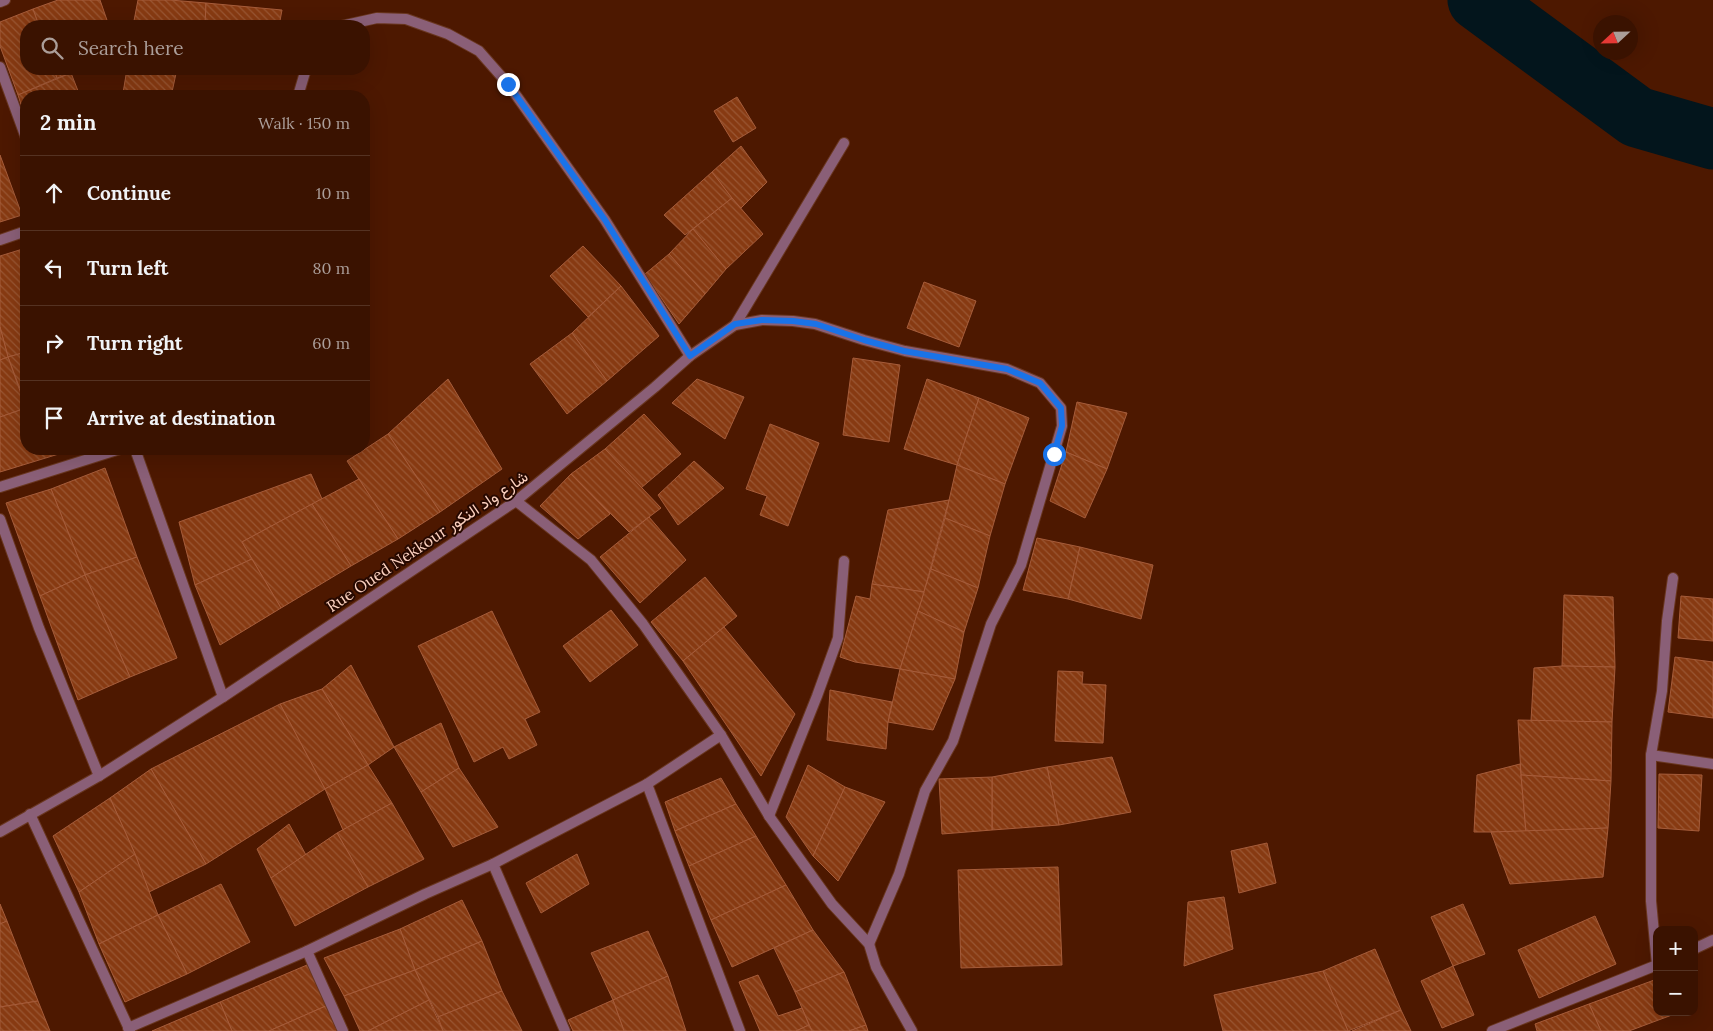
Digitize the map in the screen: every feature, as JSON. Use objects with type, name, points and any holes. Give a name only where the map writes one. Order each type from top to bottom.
[{"type":"street","points":[[0,2],[5,0]]},
{"type":"street","points":[[368,20],[377,18],[406,19],[448,34],[479,51],[508,84],[605,220],[690,356]]},
{"type":"street","points":[[0,68],[20,122]]},
{"type":"street","points":[[300,90],[304,75]]},
{"type":"street","points":[[735,324],[844,144]]},
{"type":"street","points":[[0,240],[20,233]]},
{"type":"street","name":"Rue Oued Nekkour شارع واد النکور","points":[[0,832],[99,776],[223,697],[516,501],[655,388],[690,356],[735,324],[762,320],[793,321],[816,324],[904,351],[1007,369],[1040,383],[1061,408],[1062,426],[1021,565],[992,624],[953,741],[925,791],[899,874],[869,944]]},
{"type":"street","points":[[0,488],[102,455]]},
{"type":"street","points":[[137,455],[223,697]]},
{"type":"street","points":[[516,501],[592,560],[643,624],[721,735],[769,816],[832,904],[869,944],[876,967],[912,1031]]},
{"type":"street","points":[[0,519],[39,628],[99,776]]},
{"type":"street","points":[[769,816],[838,638],[844,561]]},
{"type":"street","points":[[1653,928],[1650,901],[1651,755],[1662,691],[1667,621],[1673,578]]},
{"type":"street","points":[[30,814],[129,1029],[307,951],[425,894],[493,864],[647,784],[721,735]]},
{"type":"street","points":[[1651,755],[1713,764]]},
{"type":"street","points":[[647,784],[740,1031]]},
{"type":"street","points":[[493,864],[566,1031]]},
{"type":"street","points":[[1698,947],[1713,940]]},
{"type":"street","points":[[307,951],[343,1031]]},
{"type":"street","points":[[1492,1031],[1653,967]]},
{"type":"building","points":[[58,0],[100,0],[107,20],[37,20],[33,9]]},
{"type":"building","points":[[138,0],[206,3],[205,20],[134,20]]},
{"type":"building","points":[[206,3],[282,10],[280,20],[205,20]]},
{"type":"building","points":[[33,9],[37,20],[20,20],[20,75],[56,75],[57,78],[29,90],[20,90],[20,94],[18,95],[0,46],[0,22]]},
{"type":"building","points":[[66,75],[72,75],[78,90],[30,90]]},
{"type":"building","points":[[126,75],[176,75],[172,90],[124,90]]},
{"type":"building","points":[[737,97],[756,128],[733,142],[714,111]]},
{"type":"building","points":[[741,146],[767,182],[740,209],[712,172]]},
{"type":"building","points":[[0,155],[20,210],[20,216],[0,222]]},
{"type":"building","points":[[712,172],[732,198],[685,235],[664,215]]},
{"type":"building","points":[[732,198],[763,234],[726,269],[693,229]]},
{"type":"building","points":[[693,229],[726,269],[705,294],[669,254]]},
{"type":"building","points":[[583,246],[621,286],[588,317],[550,276]]},
{"type":"building","points":[[20,250],[20,354],[8,357],[0,327],[0,256]]},
{"type":"building","points":[[669,254],[705,294],[679,324],[645,274]]},
{"type":"building","points":[[924,282],[976,301],[959,347],[907,328]]},
{"type":"building","points":[[621,286],[659,336],[607,381],[572,333]]},
{"type":"building","points":[[0,327],[8,357],[0,360]]},
{"type":"building","points":[[572,333],[607,381],[567,414],[530,364]]},
{"type":"building","points":[[20,354],[20,389],[8,357]]},
{"type":"building","points":[[8,357],[20,391],[20,410],[0,417],[0,360]]},
{"type":"building","points":[[853,358],[900,365],[889,442],[843,435]]},
{"type":"building","points":[[448,379],[502,469],[440,512],[388,434]]},
{"type":"building","points":[[697,379],[744,397],[725,439],[672,403]]},
{"type":"building","points":[[927,379],[979,398],[957,465],[904,449]]},
{"type":"building","points":[[979,398],[1029,418],[1005,484],[957,465]]},
{"type":"building","points":[[1077,402],[1127,413],[1107,469],[1066,452]]},
{"type":"building","points":[[20,410],[20,455],[55,455],[0,472],[0,417]]},
{"type":"building","points":[[644,414],[681,454],[641,488],[605,449]]},
{"type":"building","points":[[770,424],[819,443],[788,526],[760,515],[767,496],[746,489]]},
{"type":"building","points":[[388,434],[440,512],[398,539],[347,461],[356,455],[370,455],[370,446]]},
{"type":"building","points":[[605,449],[661,508],[629,532],[571,474]]},
{"type":"building","points":[[1066,452],[1107,469],[1085,518],[1050,501]]},
{"type":"building","points":[[694,461],[724,488],[678,525],[658,495]]},
{"type":"building","points":[[957,465],[1005,484],[990,536],[945,518]]},
{"type":"building","points":[[105,468],[137,557],[85,575],[51,489]]},
{"type":"building","points":[[311,474],[322,499],[242,542],[252,559],[195,585],[179,522]]},
{"type":"building","points":[[571,474],[610,514],[578,539],[540,506]]},
{"type":"building","points":[[359,479],[398,539],[351,566],[312,504]]},
{"type":"building","points":[[51,489],[85,575],[40,596],[6,503]]},
{"type":"building","points":[[949,500],[924,592],[872,584],[888,510]]},
{"type":"building","points":[[312,504],[351,566],[281,608],[242,542]]},
{"type":"building","points":[[649,517],[686,560],[640,603],[600,557]]},
{"type":"building","points":[[945,518],[990,536],[978,588],[931,569]]},
{"type":"building","points":[[1037,538],[1080,547],[1068,599],[1023,590]]},
{"type":"building","points":[[1080,547],[1153,565],[1141,619],[1068,599]]},
{"type":"building","points":[[137,557],[177,658],[130,677],[85,575]]},
{"type":"building","points":[[252,559],[281,608],[220,645],[195,585]]},
{"type":"building","points":[[931,569],[978,588],[964,632],[918,611]]},
{"type":"building","points":[[85,575],[130,677],[78,700],[40,596]]},
{"type":"building","points":[[705,577],[737,616],[683,661],[651,622]]},
{"type":"building","points":[[872,584],[924,592],[900,669],[855,662],[840,657],[856,596],[870,599]]},
{"type":"building","points":[[1564,595],[1613,597],[1615,667],[1562,666]]},
{"type":"building","points":[[1681,596],[1713,599],[1713,641],[1678,638]]},
{"type":"building","points":[[611,610],[638,645],[590,682],[563,646]]},
{"type":"building","points":[[492,611],[540,712],[525,719],[537,745],[509,759],[503,747],[474,762],[418,646]]},
{"type":"building","points":[[918,611],[964,632],[955,679],[900,669]]},
{"type":"building","points":[[724,627],[795,714],[761,776],[683,661]]},
{"type":"building","points":[[1675,657],[1713,662],[1713,718],[1668,712]]},
{"type":"building","points":[[351,665],[394,747],[368,765],[322,689]]},
{"type":"building","points":[[1562,666],[1615,667],[1612,722],[1531,721],[1534,668]]},
{"type":"building","points":[[900,669],[955,679],[933,730],[888,722]]},
{"type":"building","points":[[1058,671],[1083,672],[1082,684],[1106,685],[1103,743],[1055,741]]},
{"type":"building","points":[[322,689],[368,765],[325,789],[280,704]]},
{"type":"building","points":[[830,690],[892,702],[886,749],[827,740]]},
{"type":"building","points":[[280,704],[325,789],[206,864],[151,769]]},
{"type":"building","points":[[1518,720],[1612,722],[1611,781],[1521,775]]},
{"type":"building","points":[[441,723],[459,768],[421,792],[394,747]]},
{"type":"building","points":[[1112,757],[1131,812],[1059,825],[1047,767]]},
{"type":"building","points":[[1520,764],[1526,832],[1474,832],[1477,775]]},
{"type":"building","points":[[368,765],[392,803],[343,830],[325,789]]},
{"type":"building","points":[[808,765],[845,787],[813,856],[786,817]]},
{"type":"building","points":[[1047,767],[1059,825],[992,830],[992,777]]},
{"type":"building","points":[[459,768],[498,827],[453,847],[421,792]]},
{"type":"building","points":[[151,769],[206,864],[149,892],[135,854],[110,798]]},
{"type":"building","points":[[1659,774],[1702,775],[1699,831],[1658,828]]},
{"type":"building","points":[[1521,775],[1611,781],[1608,828],[1526,832]]},
{"type":"building","points":[[992,777],[992,830],[942,834],[939,779]]},
{"type":"building","points":[[721,778],[736,804],[675,831],[665,802]]},
{"type":"building","points":[[845,787],[885,802],[838,881],[813,856]]},
{"type":"building","points":[[110,798],[135,854],[79,892],[53,836]]},
{"type":"building","points":[[392,803],[424,859],[368,887],[337,833]]},
{"type":"building","points":[[736,804],[756,836],[689,866],[675,831]]},
{"type":"building","points":[[289,824],[306,855],[271,878],[257,849]]},
{"type":"building","points":[[1608,828],[1603,877],[1510,884],[1491,832]]},
{"type":"building","points":[[337,833],[368,887],[295,926],[271,878]]},
{"type":"building","points":[[756,836],[786,885],[711,920],[689,866]]},
{"type":"building","points":[[1267,843],[1276,883],[1239,893],[1231,851]]},
{"type":"building","points":[[135,854],[158,915],[99,944],[79,892]]},
{"type":"building","points":[[577,854],[589,884],[541,913],[526,883]]},
{"type":"building","points":[[1058,867],[1062,965],[961,968],[958,870]]},
{"type":"building","points":[[221,884],[250,942],[187,974],[158,915]]},
{"type":"building","points":[[786,885],[813,930],[732,967],[711,920]]},
{"type":"building","points":[[1224,897],[1233,949],[1184,966],[1188,902]]},
{"type":"building","points":[[462,900],[482,941],[415,970],[400,929]]},
{"type":"building","points":[[0,904],[7,921],[0,924]]},
{"type":"building","points":[[1463,904],[1485,954],[1453,966],[1431,917]]},
{"type":"building","points":[[158,915],[187,974],[125,1002],[99,944]]},
{"type":"building","points":[[1595,916],[1616,964],[1539,998],[1518,950]]},
{"type":"building","points":[[7,921],[38,1001],[0,1007],[0,924]]},
{"type":"building","points":[[400,929],[415,970],[344,996],[324,958]]},
{"type":"building","points":[[813,930],[844,972],[795,992],[774,948]]},
{"type":"building","points":[[648,931],[668,976],[613,1000],[591,953]]},
{"type":"building","points":[[482,941],[502,991],[438,1017],[415,970]]},
{"type":"building","points":[[1375,949],[1401,1010],[1348,1031],[1323,971]]},
{"type":"building","points":[[307,965],[328,1005],[269,1031],[232,1031],[220,1002]]},
{"type":"building","points":[[1453,966],[1474,1015],[1442,1028],[1421,981]]},
{"type":"building","points":[[415,970],[429,1000],[368,1031],[360,1031],[344,996]]},
{"type":"building","points":[[1323,971],[1348,1031],[1223,1031],[1214,995]]},
{"type":"building","points":[[844,972],[866,1025],[849,1031],[812,1031],[795,992]]},
{"type":"building","points":[[758,975],[778,1016],[802,1008],[809,1025],[796,1031],[760,1031],[739,982]]},
{"type":"building","points":[[668,976],[686,1031],[624,1031],[613,1000]]},
{"type":"building","points":[[1653,980],[1653,1016],[1669,1016],[1629,1031],[1601,1031],[1589,1004]]},
{"type":"building","points":[[502,991],[522,1031],[443,1031],[438,1017]]},
{"type":"building","points":[[429,1000],[443,1031],[368,1031]]},
{"type":"building","points":[[613,1000],[624,1031],[573,1031],[568,1020]]},
{"type":"building","points":[[38,1001],[50,1031],[0,1031],[0,1007]]},
{"type":"building","points":[[220,1002],[232,1031],[152,1031]]},
{"type":"building","points":[[1589,1004],[1601,1031],[1537,1031],[1535,1024]]},
{"type":"building","points":[[328,1005],[337,1031],[269,1031]]},
{"type":"building","points":[[1401,1010],[1411,1031],[1352,1031]]},
{"type":"building","points":[[809,1025],[812,1031],[796,1031]]},
{"type":"building","points":[[866,1025],[868,1031],[849,1031]]},
{"type":"waterway","points":[[1478,0],[1637,117],[1713,139]]},
{"type":"route","points":[[508,84],[605,220],[690,356],[735,324],[762,320],[793,321],[816,324],[904,351],[1007,369],[1040,383],[1061,408],[1062,426],[1054,454]]}]
